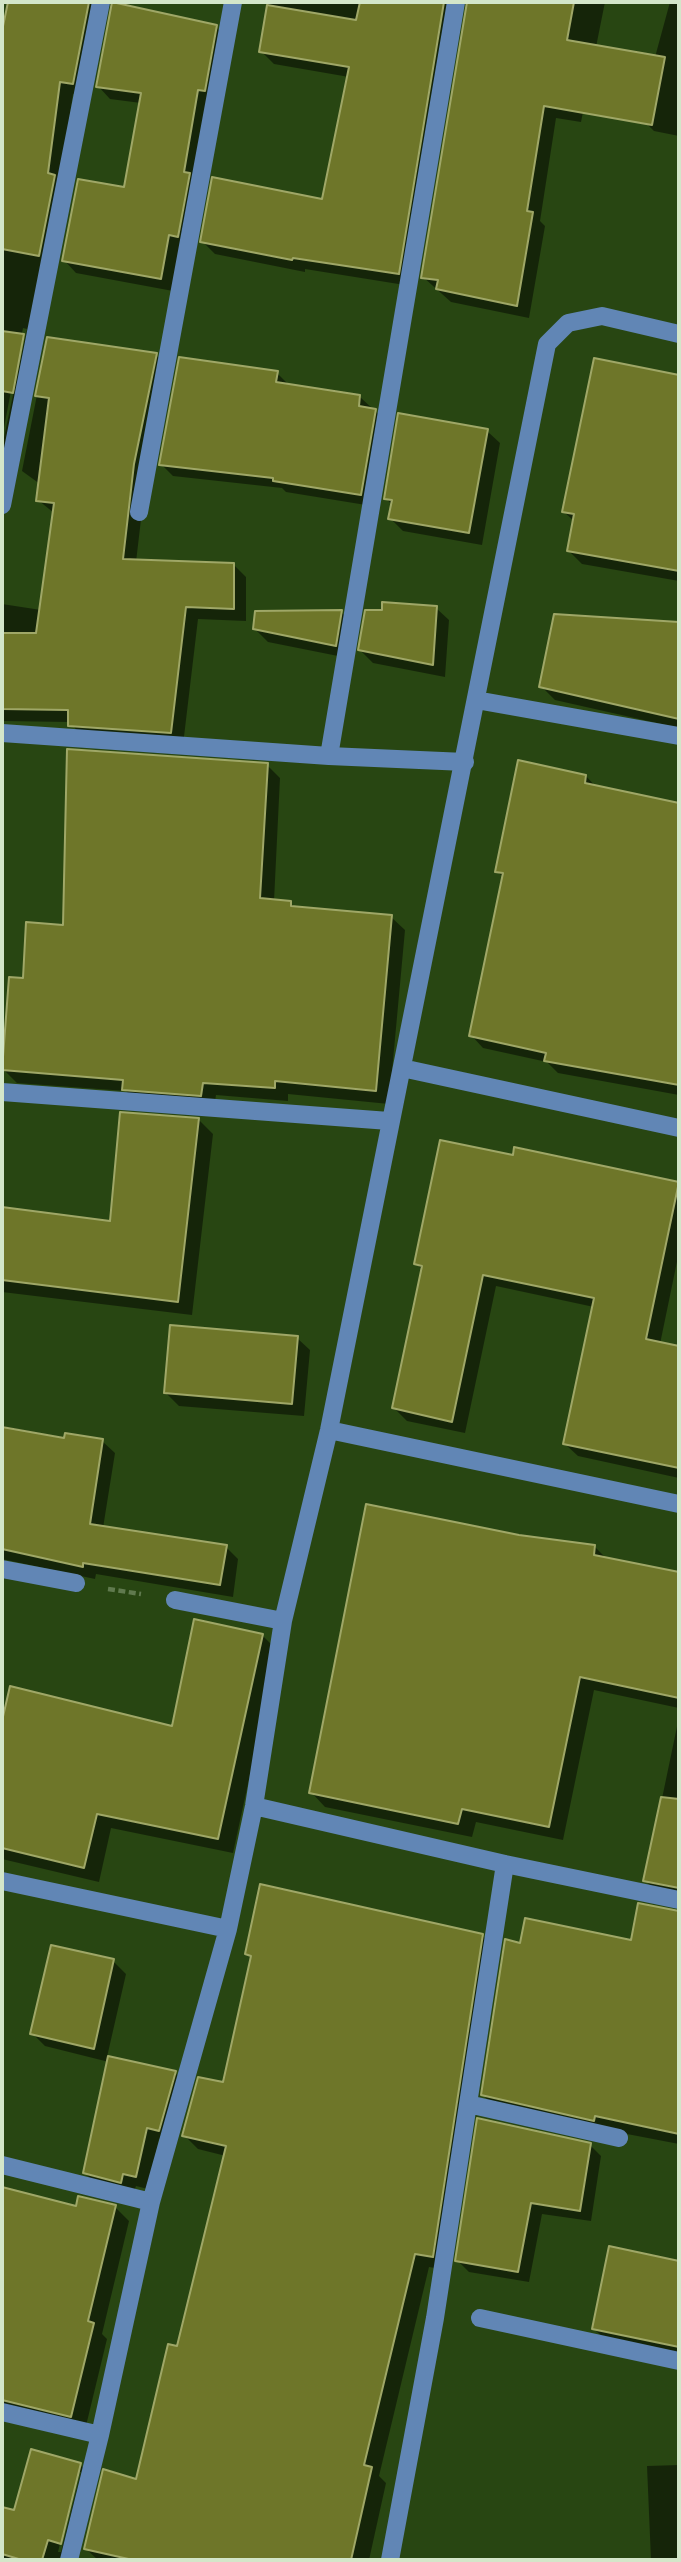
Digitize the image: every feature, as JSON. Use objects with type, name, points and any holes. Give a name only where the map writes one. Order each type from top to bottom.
[{"type":"street","points":[[2,505],[101,2]]},
{"type":"street","points":[[139,512],[233,2]]},
{"type":"street","points":[[328,757],[456,2]]},
{"type":"street","points":[[69,2560],[100,2435],[151,2202],[228,1929],[254,1806],[283,1621],[329,1430],[547,344],[568,323],[602,316],[679,334]]},
{"type":"street","points":[[476,700],[679,736]]},
{"type":"street","points":[[2,733],[328,757],[464,762]]},
{"type":"street","points":[[402,1069],[679,1128]]},
{"type":"street","points":[[2,1092],[389,1121]]},
{"type":"street","points":[[329,1430],[679,1504]]},
{"type":"street","points":[[2,1570],[76,1583]]},
{"type":"street","points":[[175,1601],[283,1621]]},
{"type":"street","points":[[254,1806],[505,1864],[679,1900]]},
{"type":"street","points":[[390,2560],[435,2318],[505,1864]]},
{"type":"street","points":[[2,1881],[228,1929]]},
{"type":"street","points":[[468,2104],[619,2138]]},
{"type":"street","points":[[2,2165],[151,2202]]},
{"type":"street","points":[[480,2318],[679,2361]]},
{"type":"street","points":[[2,2412],[100,2435]]},
{"type":"path","points":[[76,1583],[175,1601]]},
{"type":"building","points":[[8,2],[89,2],[73,84],[60,82],[48,173],[55,175],[39,256],[2,249],[2,31]]},
{"type":"building","points":[[112,2],[217,25],[205,91],[198,90],[184,172],[190,173],[178,237],[169,235],[161,279],[62,261],[78,179],[124,187],[141,93],[96,87]]},
{"type":"building","points":[[360,2],[444,2],[399,274],[293,258],[292,260],[200,242],[212,177],[322,199],[349,67],[259,52],[267,5],[356,20]]},
{"type":"building","points":[[467,2],[574,2],[567,40],[665,57],[652,125],[544,106],[527,211],[533,212],[517,306],[436,289],[438,280],[421,278]]},
{"type":"building","points":[[2,331],[24,334],[13,393],[2,391]]},
{"type":"building","points":[[47,337],[157,353],[134,464],[123,559],[234,563],[234,609],[186,607],[171,733],[68,726],[68,710],[2,709],[2,633],[36,633],[54,503],[36,501],[49,398],[35,396]]},
{"type":"building","points":[[179,357],[278,371],[276,382],[360,395],[359,406],[376,409],[361,495],[273,481],[273,478],[159,465]]},
{"type":"building","points":[[594,358],[679,375],[679,571],[567,551],[574,514],[562,512]]},
{"type":"building","points":[[398,413],[488,429],[469,533],[388,519],[392,500],[384,499]]},
{"type":"building","points":[[382,602],[437,606],[433,665],[358,650],[365,610],[382,610]]},
{"type":"building","points":[[342,610],[336,646],[253,629],[255,611]]},
{"type":"building","points":[[554,614],[679,622],[679,719],[539,687]]},
{"type":"building","points":[[67,749],[268,763],[260,898],[291,901],[291,906],[392,915],[376,1091],[275,1081],[275,1088],[203,1083],[201,1096],[122,1090],[123,1080],[2,1070],[9,977],[23,978],[26,922],[63,925]]},
{"type":"building","points":[[518,760],[586,775],[585,783],[679,803],[679,1085],[544,1061],[546,1053],[469,1036],[503,873],[495,872]]},
{"type":"building","points":[[120,1112],[199,1118],[178,1302],[2,1280],[2,1207],[110,1221]]},
{"type":"building","points":[[440,1140],[513,1155],[514,1147],[679,1182],[646,1339],[679,1346],[679,1468],[563,1444],[594,1298],[483,1275],[452,1422],[392,1408],[422,1266],[414,1264]]},
{"type":"building","points":[[170,1325],[298,1336],[292,1404],[164,1393]]},
{"type":"building","points":[[2,1427],[64,1438],[65,1433],[103,1439],[90,1524],[227,1545],[220,1585],[83,1563],[83,1567],[2,1549]]},
{"type":"building","points":[[366,1504],[519,1535],[595,1545],[594,1555],[679,1572],[679,1698],[580,1677],[549,1827],[462,1809],[458,1824],[309,1793]]},
{"type":"building","points":[[194,1619],[263,1634],[218,1839],[97,1814],[84,1868],[2,1848],[2,1721],[10,1686],[172,1726]]},
{"type":"building","points":[[661,1797],[679,1799],[679,1888],[643,1881]]},
{"type":"building","points":[[260,1884],[483,1934],[433,2257],[415,2254],[364,2465],[372,2467],[351,2560],[133,2560],[84,2549],[103,2469],[136,2479],[168,2344],[177,2346],[226,2146],[182,2136],[198,2077],[223,2082],[251,1956],[245,1954]]},
{"type":"building","points":[[638,1903],[679,1911],[679,2134],[595,2116],[594,2121],[481,2095],[505,1939],[520,1943],[525,1918],[631,1940]]},
{"type":"building","points":[[51,1945],[114,1959],[94,2049],[30,2034]]},
{"type":"building","points":[[108,2056],[176,2071],[159,2131],[147,2128],[136,2177],[123,2174],[121,2183],[83,2173]]},
{"type":"building","points":[[477,2118],[591,2143],[580,2211],[531,2203],[518,2272],[455,2261]]},
{"type":"building","points":[[2,2187],[76,2206],[78,2196],[116,2205],[88,2321],[94,2323],[71,2417],[2,2400]]},
{"type":"building","points":[[609,2246],[679,2261],[679,2347],[592,2329]]},
{"type":"building","points":[[31,2449],[81,2463],[61,2544],[48,2540],[42,2560],[22,2560],[2,2554],[2,2507],[14,2510]]}]
